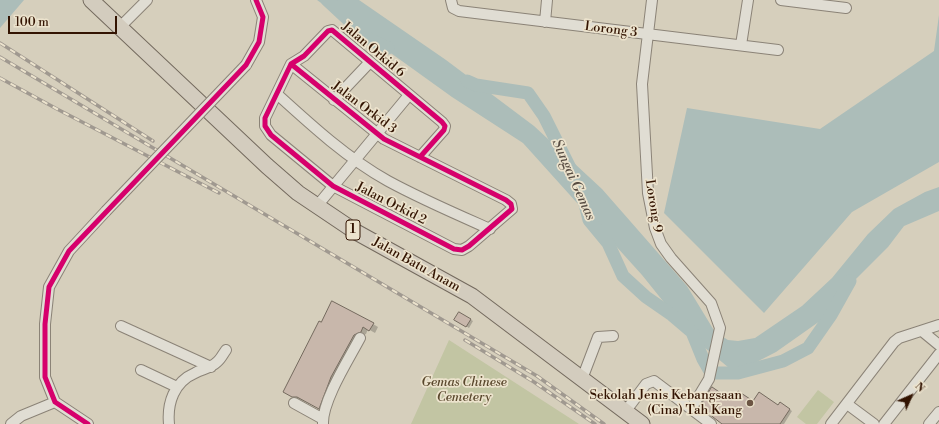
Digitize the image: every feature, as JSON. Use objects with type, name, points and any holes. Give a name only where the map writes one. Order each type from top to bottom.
[{"type":"highway","name":"Jalan Batu Anam","points":[[91,0],[267,166],[317,206],[356,232],[472,296],[642,424]]},
{"type":"street","points":[[120,27],[147,0]]},
{"type":"street","points":[[88,424],[55,402],[45,377],[45,324],[49,287],[69,251],[246,65],[259,42],[263,17],[256,0]]},
{"type":"street","name":"Lorong 3","points":[[450,0],[453,8],[459,11],[778,50]]},
{"type":"street","points":[[545,22],[547,0]]},
{"type":"street","name":"Lorong 9","points":[[652,0],[642,84],[648,193],[657,236],[671,258],[711,303],[720,333],[709,379],[691,409]]},
{"type":"street","points":[[741,45],[748,0]]},
{"type":"street","points":[[781,0],[846,8]]},
{"type":"street","name":"Jalan Orkid 6","points":[[291,64],[304,56],[331,30],[439,118],[444,126],[441,134],[420,158]]},
{"type":"street","points":[[334,100],[370,62]]},
{"type":"street","points":[[291,64],[277,94],[318,131],[355,160],[387,180],[490,230]]},
{"type":"street","name":"Jalan Orkid 3","points":[[291,64],[384,139],[506,200],[512,207]]},
{"type":"street","name":"Jalan Orkid 2","points":[[277,94],[265,118],[265,126],[271,135],[333,186],[454,249],[465,249],[490,230],[511,211],[512,207]]},
{"type":"street","points":[[317,206],[409,95]]},
{"type":"street","points":[[831,424],[894,342],[899,338],[939,325]]},
{"type":"street","points":[[121,326],[211,367]]},
{"type":"street","points":[[922,331],[939,345]]},
{"type":"street","points":[[582,379],[598,337],[613,336]]},
{"type":"street","points":[[294,403],[323,421],[329,400],[360,338]]},
{"type":"street","points":[[169,424],[171,398],[177,387],[192,373],[211,367],[218,362],[226,350]]},
{"type":"street","points":[[884,424],[939,354]]},
{"type":"street","points":[[141,370],[177,387]]},
{"type":"street","points":[[625,412],[646,384],[652,381],[657,383],[711,424]]},
{"type":"street","points":[[11,424],[21,416],[55,402]]},
{"type":"street","points":[[847,404],[874,424]]},
{"type":"street","points":[[929,424],[939,412]]},
{"type":"green space","name":"Gemas Chinese Cemetery","points":[[449,340],[579,424],[411,424]]},
{"type":"green space","points":[[818,390],[834,402],[817,424],[806,424],[797,417]]},
{"type":"water","points":[[0,0],[24,0],[0,28]]},
{"type":"water","points":[[317,0],[359,0],[446,60],[534,126],[602,189],[687,286],[715,332],[728,340],[738,341],[755,338],[802,306],[832,278],[868,234],[894,209],[925,192],[939,187],[939,211],[904,226],[888,247],[855,280],[820,321],[776,352],[735,373],[704,347],[675,316],[642,275],[523,143],[452,97]]},
{"type":"water","points":[[939,15],[939,162],[852,212],[764,313],[664,213],[687,108],[820,129],[934,51]]},
{"type":"building","points":[[332,301],[374,323],[369,331],[363,327],[361,332],[354,335],[331,377],[319,409],[297,397],[292,397],[283,392],[319,321],[321,322]]},
{"type":"building","points":[[459,312],[471,319],[466,327],[454,320]]},
{"type":"building","points":[[712,387],[731,400],[738,391],[753,401],[759,392],[778,405],[780,402],[790,409],[780,424],[722,424],[700,407]]},
{"type":"waterway","name":"Sungai Gemas","points":[[327,0],[369,39],[388,48]]},
{"type":"waterway","name":"Sungai Gemas","points":[[467,81],[476,85],[528,93],[544,116],[570,168]]},
{"type":"waterway","name":"Sungai Gemas","points":[[584,200],[589,220],[608,243],[623,276],[646,297],[672,315],[692,332],[703,359],[711,373],[738,373],[783,361],[808,348],[831,315],[850,281]]},
{"type":"railway","points":[[0,43],[153,141]]},
{"type":"railway","points":[[0,57],[537,376],[604,424]]},
{"type":"railway","points":[[0,78],[219,193]]},
{"type":"railway","points":[[465,340],[534,382],[595,424]]},
{"type":"cycle path","points":[[88,424],[55,402],[45,377],[45,324],[49,287],[69,251],[246,65],[259,42],[263,17],[256,0]]},
{"type":"cycle path","points":[[291,64],[384,139],[506,200],[511,204],[512,209],[469,246],[462,250],[454,249],[333,186],[271,135],[265,126],[265,118],[291,64],[304,56],[328,31],[332,30],[445,126],[444,130],[420,157]]},
{"type":"place","name":"Sekolah Jenis Kebangsaan (Cina) Tah Kang","points":[[750,403]]}]
